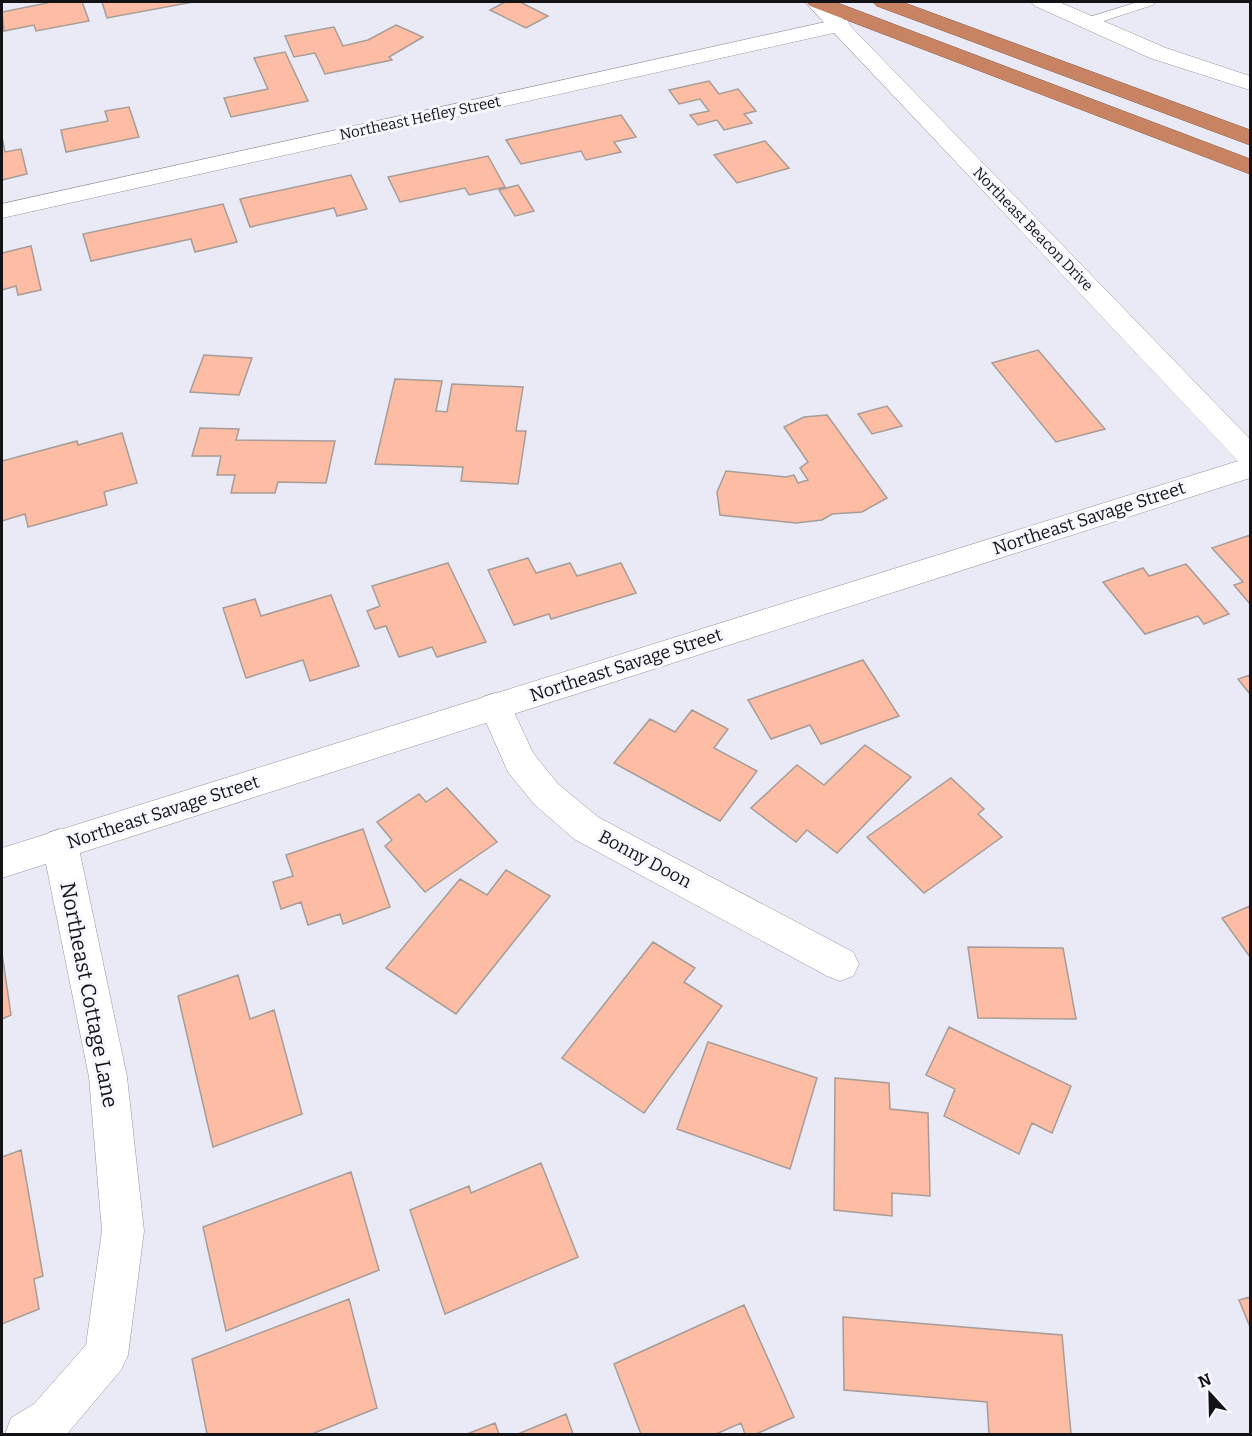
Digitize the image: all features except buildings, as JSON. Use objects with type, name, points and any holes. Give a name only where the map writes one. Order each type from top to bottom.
[{"type":"highway","points":[[816,2],[1251,167]]},
{"type":"highway","points":[[885,2],[1251,138]]},
{"type":"street","name":"Northeast Beacon Drive","points":[[816,2],[1251,456]]},
{"type":"street","points":[[1042,2],[1158,53],[1251,84]]},
{"type":"street","name":"Northeast Hefley Street","points":[[2,211],[838,25]]},
{"type":"street","name":"Northeast Savage Street","points":[[2,863],[1251,468]]},
{"type":"street","name":"Bonny Doon","points":[[495,706],[520,762],[546,794],[586,828],[840,964]]},
{"type":"street","name":"Northeast Cottage Lane","points":[[27,1434],[50,1420],[106,1355],[123,1231],[108,1077],[60,844]]},
{"type":"lane","points":[[1087,22],[1149,2]]}]
